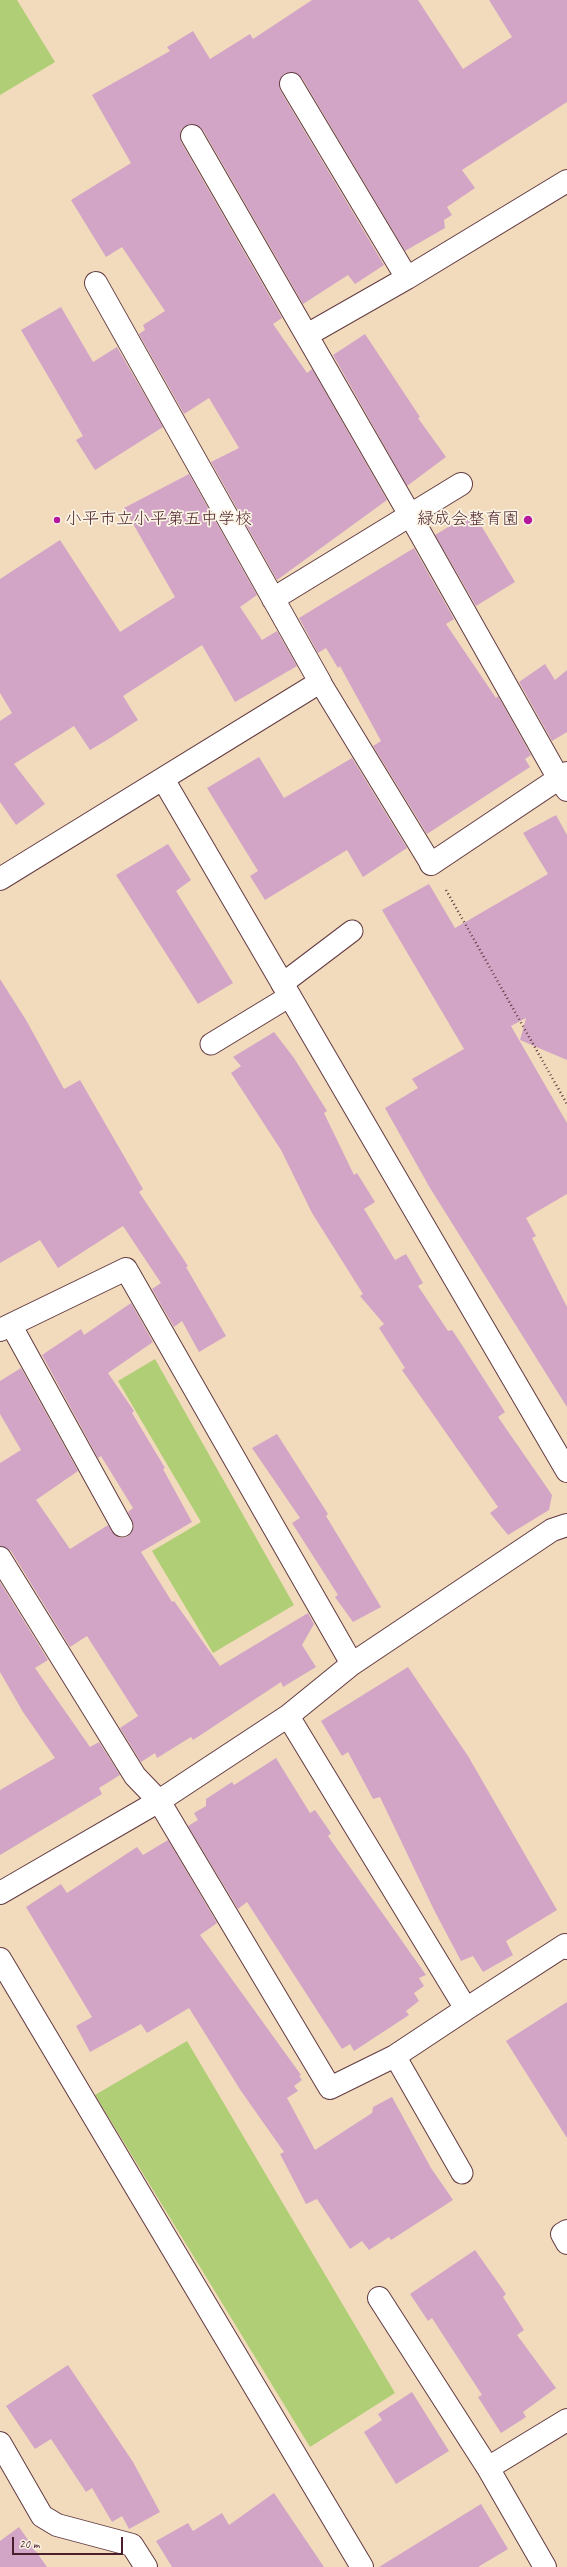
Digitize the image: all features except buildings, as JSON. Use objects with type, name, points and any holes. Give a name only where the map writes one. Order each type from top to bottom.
[{"type":"street","points":[[291,84],[407,278]]},
{"type":"street","points":[[192,136],[564,781],[431,864]]},
{"type":"street","points":[[307,335],[407,278],[567,182]]},
{"type":"street","points":[[0,879],[320,682],[96,283]]},
{"type":"street","points":[[273,598],[461,484]]},
{"type":"street","points":[[163,779],[567,1471]]},
{"type":"street","points":[[6,1328],[126,1269],[352,1664]]},
{"type":"street","points":[[0,1893],[159,1801],[288,1716],[352,1664],[552,1530],[567,1525]]},
{"type":"street","points":[[0,1558],[135,1776],[159,1801],[330,2088],[395,2056],[565,1945],[567,1948]]},
{"type":"street","points":[[288,1716],[466,2010]]},
{"type":"street","points":[[0,1959],[362,2567]]},
{"type":"street","points":[[567,2231],[562,2234],[567,2243]]},
{"type":"street","points":[[379,2298],[488,2468],[545,2567]]},
{"type":"street","points":[[488,2468],[567,2420]]},
{"type":"street","points":[[0,2443],[42,2516],[57,2525],[132,2545],[146,2567]]},
{"type":"lane","points":[[320,682],[431,864]]},
{"type":"lane","points":[[211,1044],[286,990],[352,931]]},
{"type":"lane","points":[[6,1328],[122,1526]]},
{"type":"lane","points":[[395,2056],[462,2173]]},
{"type":"path","points":[[431,864],[567,1104]]},
{"type":"green space","points":[[0,0],[17,0],[55,62],[0,95]]},
{"type":"green space","points":[[155,1359],[294,1605],[213,1653],[152,1551],[201,1522],[118,1381]]},
{"type":"green space","points":[[187,2041],[395,2393],[310,2447],[95,2095]]},
{"type":"place","name":"小平市立小平第五中学校","points":[[57,520]]},
{"type":"place","name":"緑成会整育園","points":[[528,520]]}]
